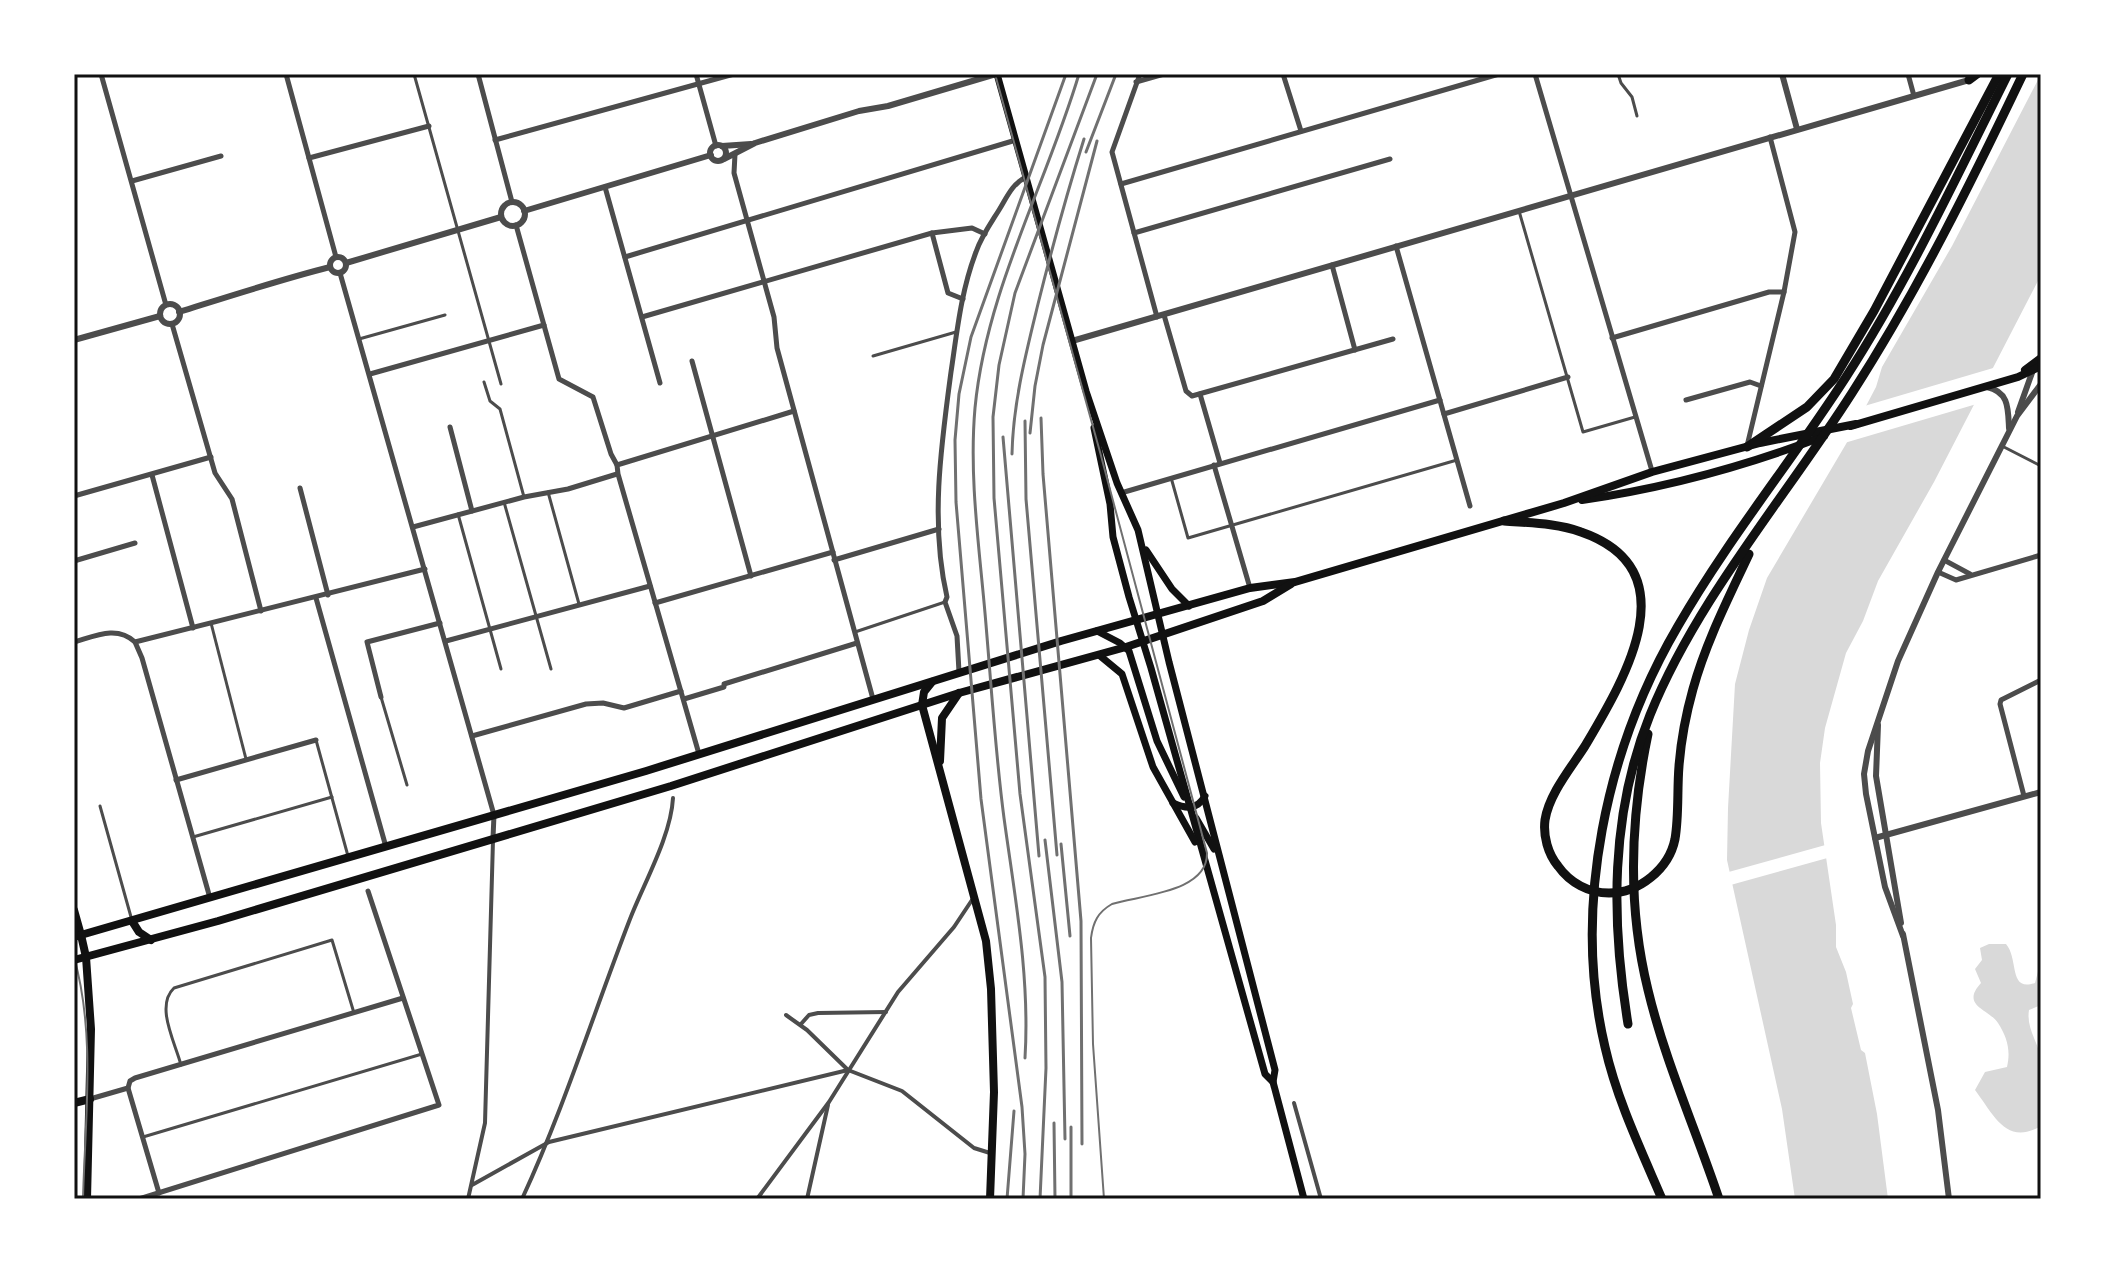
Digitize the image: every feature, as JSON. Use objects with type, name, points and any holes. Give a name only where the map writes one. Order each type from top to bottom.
[{"type":"highway","points":[[1747,447],[1807,407],[1834,379],[1874,311],[1999,74]]},
{"type":"highway","points":[[1662,1199],[1624,1109],[1605,1049],[1596,995],[1593,905],[1609,804],[1629,730],[1664,650],[1702,588],[1848,373],[1891,302],[2008,74]]},
{"type":"highway","points":[[1628,1024],[1616,906],[1620,834],[1634,762],[1660,692],[1715,596],[1881,346],[1950,222],[2023,74]]},
{"type":"highway","points":[[1504,521],[1566,528],[1603,541],[1619,553],[1630,567],[1641,596],[1640,624],[1625,674],[1547,813],[1545,824],[1547,845],[1562,872],[1585,888],[1599,893],[1632,889],[1646,881],[1665,860],[1674,839],[1686,717],[1707,644],[1762,526]]},
{"type":"highway","points":[[1660,692],[1646,745],[1635,814],[1633,868],[1638,940],[1656,1021],[1719,1199]]},
{"type":"main road","points":[[997,74],[1086,391],[1121,493],[1140,537],[1172,589],[1189,606]]},
{"type":"main road","points":[[78,936],[699,754],[1097,631],[1250,588],[1295,582],[1564,503],[1652,472],[1747,447],[1842,428],[1977,388],[1997,386],[2039,362]]},
{"type":"main road","points":[[1086,391],[1110,504],[1113,537],[1265,1074],[1273,1082]]},
{"type":"main road","points":[[1564,503],[1667,485],[1768,456],[1842,428]]},
{"type":"main road","points":[[1140,537],[1275,1070],[1273,1082],[1304,1199]]},
{"type":"main road","points":[[74,960],[671,786],[959,693],[1163,636],[1263,601],[1295,582]]},
{"type":"main road","points":[[1097,631],[1126,647],[1157,741],[1219,857]]},
{"type":"main road","points":[[1099,655],[1115,666],[1124,679],[1149,757],[1201,851]]},
{"type":"main road","points":[[932,681],[924,692],[922,705],[986,941],[991,989],[993,1153],[990,1199]]},
{"type":"main road","points":[[939,766],[941,721],[959,693]]},
{"type":"main road","points":[[1172,802],[1191,808],[1200,804],[1205,796]]},
{"type":"main road","points":[[74,910],[78,936],[86,957],[91,1014],[87,1199]]},
{"type":"main road","points":[[132,921],[139,932],[151,940]]},
{"type":"main road","points":[[74,1103],[90,1099]]},
{"type":"street","points":[[101,74],[166,305]]},
{"type":"street","points":[[286,74],[336,257]]},
{"type":"street","points":[[478,74],[512,202]]},
{"type":"street","points":[[696,74],[719,146],[726,152],[723,160]]},
{"type":"street","points":[[495,140],[734,74]]},
{"type":"street","points":[[755,143],[719,146],[711,150],[711,155],[715,160],[723,160],[755,143],[997,74]]},
{"type":"street","points":[[1140,74],[1112,152],[1134,233],[1187,395],[1200,394],[1393,339]]},
{"type":"street","points":[[1136,82],[1164,74]]},
{"type":"street","points":[[1283,74],[1301,131]]},
{"type":"street","points":[[1121,184],[1499,74]]},
{"type":"street","points":[[1535,74],[1652,472]]},
{"type":"street","points":[[1782,74],[1797,129]]},
{"type":"street","points":[[1908,74],[1914,97]]},
{"type":"street","points":[[1072,341],[1914,97],[1973,77]]},
{"type":"street","points":[[309,158],[429,126]]},
{"type":"street","points":[[1747,447],[1747,434],[1784,292],[1795,232],[1770,137]]},
{"type":"street","points":[[625,257],[1016,140]]},
{"type":"street","points":[[735,154],[734,173],[774,317],[777,348],[873,699]]},
{"type":"street","points":[[524,211],[711,155]]},
{"type":"street","points":[[132,181],[221,156]]},
{"type":"street","points":[[1134,233],[1390,159]]},
{"type":"street","points":[[723,160],[734,173]]},
{"type":"street","points":[[959,672],[957,636],[945,602],[947,597],[940,565],[939,529],[943,435],[956,332],[976,252],[1016,183],[1026,177]]},
{"type":"street","points":[[605,187],[660,383]]},
{"type":"street","points":[[512,202],[520,204],[524,211],[524,218],[516,225],[505,223],[501,217],[503,207],[512,202]]},
{"type":"street","points":[[346,263],[501,217]]},
{"type":"street","points":[[516,225],[559,379],[593,397],[611,454],[619,463],[618,474],[699,754]]},
{"type":"street","points":[[642,317],[932,233],[972,228],[985,234]]},
{"type":"street","points":[[932,233],[948,293],[963,299]]},
{"type":"street","points":[[1396,246],[1470,506]]},
{"type":"street","points":[[336,257],[346,263],[346,268],[340,273],[335,273],[330,267],[331,260],[336,257]]},
{"type":"street","points":[[1332,265],[1355,350]]},
{"type":"street","points":[[179,312],[254,287],[330,267]]},
{"type":"street","points":[[340,273],[494,815],[485,1123],[468,1199]]},
{"type":"street","points":[[1612,338],[1769,292],[1784,292]]},
{"type":"street","points":[[166,305],[176,306],[179,312],[179,318],[172,324],[163,321],[160,316],[160,310],[166,305]]},
{"type":"street","points":[[74,340],[160,316]]},
{"type":"street","points":[[172,324],[215,473],[232,499],[261,611]]},
{"type":"street","points":[[370,374],[544,325]]},
{"type":"street","points":[[692,361],[751,576]]},
{"type":"street","points":[[1903,936],[1885,887],[1866,794],[1865,768],[1898,661],[1938,572],[2017,416],[2039,362]]},
{"type":"street","points":[[1444,414],[1568,377]]},
{"type":"street","points":[[1686,400],[1750,382],[1761,386]]},
{"type":"street","points":[[2017,416],[2041,384]]},
{"type":"street","points":[[1997,386],[2007,401],[2009,431]]},
{"type":"street","points":[[1200,394],[1231,525],[1250,588]]},
{"type":"street","points":[[1121,493],[1440,400]]},
{"type":"street","points":[[619,463],[794,411]]},
{"type":"street","points":[[450,427],[472,511]]},
{"type":"street","points":[[74,496],[211,457]]},
{"type":"street","points":[[413,527],[618,474]]},
{"type":"street","points":[[152,475],[193,628]]},
{"type":"street","points":[[300,488],[328,595]]},
{"type":"street","points":[[655,603],[939,529]]},
{"type":"street","points":[[74,561],[135,543]]},
{"type":"street","points":[[1938,572],[1956,580],[2041,555]]},
{"type":"street","points":[[1944,560],[1970,574]]},
{"type":"street","points":[[135,642],[425,569]]},
{"type":"street","points":[[446,641],[650,586]]},
{"type":"street","points":[[316,598],[386,847]]},
{"type":"street","points":[[381,697],[367,642],[440,623]]},
{"type":"street","points":[[74,642],[108,632],[124,634],[135,642],[210,898]]},
{"type":"street","points":[[684,699],[857,643]]},
{"type":"street","points":[[2024,796],[2000,704],[2001,700],[2041,680]]},
{"type":"street","points":[[472,736],[586,704],[599,702],[624,708],[681,691]]},
{"type":"street","points":[[1880,713],[1876,776],[1903,936],[1938,1110],[1949,1199]]},
{"type":"street","points":[[176,780],[316,740]]},
{"type":"street","points":[[1875,838],[2041,792]]},
{"type":"street","points":[[522,1199],[549,1142],[630,918],[665,833],[673,798]]},
{"type":"street","points":[[139,1199],[439,1105],[368,891]]},
{"type":"street","points":[[757,1199],[829,1102],[908,980],[954,927],[975,895]]},
{"type":"street","points":[[163,1199],[128,1088],[131,1079],[403,998]]},
{"type":"street","points":[[801,1024],[809,1015],[818,1013],[886,1012]]},
{"type":"street","points":[[786,1015],[801,1024],[848,1070],[902,1091],[974,1148],[993,1153]]},
{"type":"street","points":[[472,1185],[549,1142],[848,1070]]},
{"type":"street","points":[[90,1099],[128,1088]]},
{"type":"street","points":[[807,1199],[829,1102]]},
{"type":"street","points":[[1294,1103],[1321,1199]]},
{"type":"lane","points":[[414,74],[501,384]]},
{"type":"lane","points":[[1618,74],[1632,97],[1637,116]]},
{"type":"lane","points":[[1519,211],[1583,432],[1635,417]]},
{"type":"lane","points":[[359,339],[445,315]]},
{"type":"lane","points":[[873,356],[956,332]]},
{"type":"lane","points":[[484,382],[490,401],[500,409],[524,497]]},
{"type":"lane","points":[[2002,446],[2041,466]]},
{"type":"lane","points":[[1171,477],[1188,538],[1457,460]]},
{"type":"lane","points":[[548,492],[580,606]]},
{"type":"lane","points":[[504,502],[551,669]]},
{"type":"lane","points":[[458,514],[501,669]]},
{"type":"lane","points":[[855,632],[945,602]]},
{"type":"lane","points":[[211,623],[246,761]]},
{"type":"lane","points":[[381,697],[407,785]]},
{"type":"lane","points":[[316,740],[348,858]]},
{"type":"lane","points":[[193,838],[332,797]]},
{"type":"lane","points":[[100,806],[132,921]]},
{"type":"lane","points":[[181,1065],[164,1006],[172,988],[332,940],[354,1013]]},
{"type":"lane","points":[[143,1137],[422,1054]]},
{"type":"shaded area","points":[[2041,74],[2041,275],[1934,482],[1878,581],[1863,621],[1846,653],[1825,728],[1820,763],[1821,823],[1836,925],[1836,947],[1846,972],[1861,1050],[1865,1053],[1888,1199],[1795,1199],[1782,1109],[1727,860],[1735,684],[1767,578],[1846,444],[1876,387],[1882,367],[1952,246]]},
{"type":"shaded area","points":[[1989,944],[2006,944],[2017,979],[2027,985],[2035,983],[2041,960],[2041,1005],[2029,1010],[2029,1017],[2041,1059],[2041,1126],[2029,1131],[2010,1130],[2002,1125],[1975,1090],[1985,1072],[2007,1067],[2009,1055],[2001,1028],[1978,1006],[1974,997],[1981,983],[1975,969],[1982,960],[1980,948]]},
{"type":"pier","points":[[2011,123],[1934,274],[1873,382],[1879,365],[1948,244]]},
{"type":"pier","points":[[2000,366],[1980,403],[1841,444],[1861,407]]},
{"type":"pier","points":[[1829,844],[1831,857],[1727,886],[1725,873]]},
{"type":"tram line","points":[[995,74],[1207,853],[1204,866],[1197,876],[1185,884],[1112,904],[1100,914],[1093,927],[1093,1044],[1104,1199]]},
{"type":"tram line","points":[[74,957],[81,987],[87,1047],[83,1199]]},
{"type":"railway","points":[[1023,1199],[1025,1154],[1022,1107],[981,799],[956,502],[955,440],[959,394],[971,337],[1066,74]]},
{"type":"railway","points":[[1025,1058],[1023,968],[996,741],[976,510],[973,434],[981,365],[991,322],[1079,74]]},
{"type":"railway","points":[[1040,1199],[1046,1068],[1045,977],[1020,794],[994,498],[993,417],[999,365],[1015,293],[1097,74]]},
{"type":"railway","points":[[1086,152],[1116,74]]},
{"type":"railway","points":[[1012,454],[1018,397],[1029,341],[1084,139]]},
{"type":"railway","points":[[1030,433],[1043,345],[1097,141]]},
{"type":"railway","points":[[1041,418],[1043,474],[1081,921],[1082,1144]]},
{"type":"railway","points":[[1025,421],[1026,499],[1057,855]]},
{"type":"railway","points":[[1003,437],[1039,856]]},
{"type":"railway","points":[[1045,840],[1062,982],[1065,1139]]},
{"type":"railway","points":[[1061,844],[1070,936]]},
{"type":"railway","points":[[1007,1199],[1014,1111]]},
{"type":"railway","points":[[1054,1123],[1055,1199]]},
{"type":"railway","points":[[1071,1127],[1071,1199]]}]
